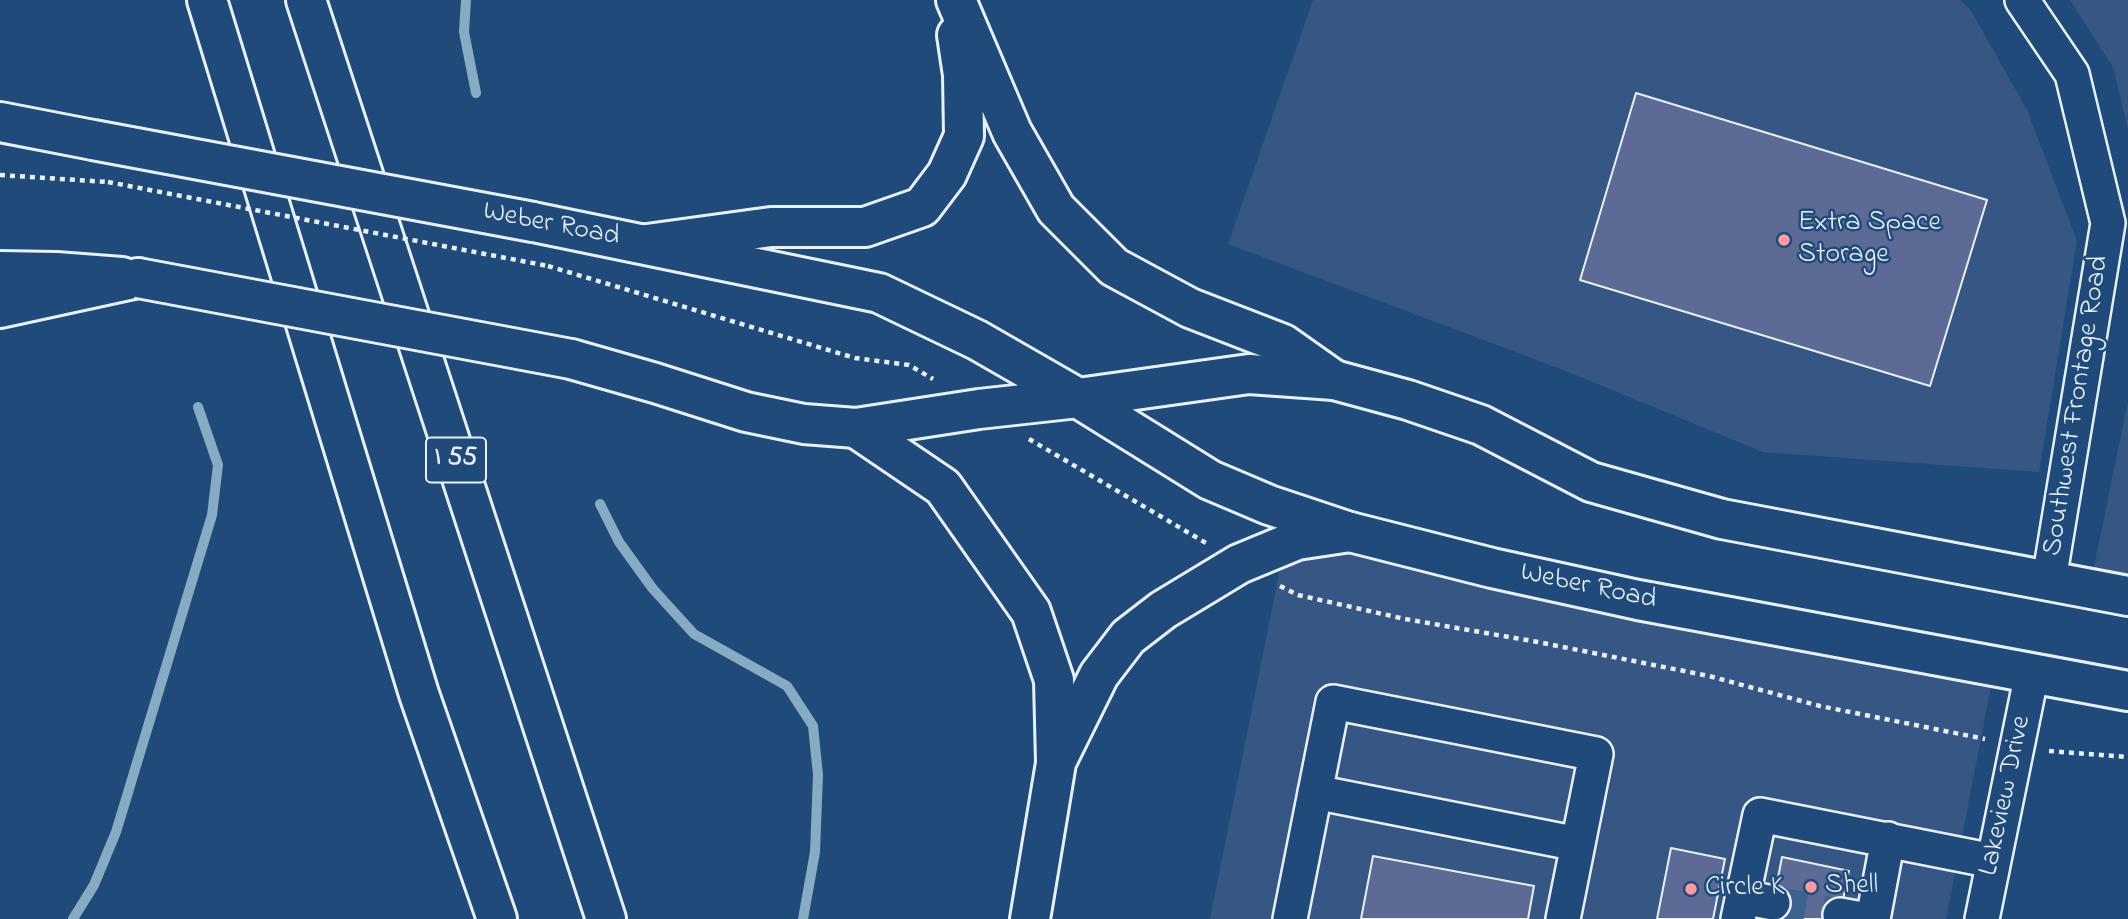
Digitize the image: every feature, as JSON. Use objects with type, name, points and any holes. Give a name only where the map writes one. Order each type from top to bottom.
[{"type":"main road","points":[[207,0],[414,681],[497,919]]},
{"type":"main road","name":"I 55","points":[[306,0],[606,919]]},
{"type":"main road","points":[[647,244],[771,227],[864,227],[922,207],[947,174],[964,136],[964,75],[953,0]]},
{"type":"main road","points":[[953,0],[1012,132],[1056,209],[1114,267],[1190,308],[1283,344],[1334,380]]},
{"type":"main road","name":"Weber Road","points":[[0,122],[647,244],[879,293],[977,340],[1078,398],[1210,480],[1269,505],[1350,532],[1492,568],[1638,600],[2128,691]]},
{"type":"main road","points":[[0,271],[138,278],[571,359],[746,412],[804,424],[856,428],[1249,374],[1334,380],[1408,400],[1481,425],[1591,482],[1721,519],[2128,596]]},
{"type":"main road","points":[[0,308],[138,278]]},
{"type":"main road","points":[[856,428],[943,487],[1031,612],[1054,680],[1056,762],[1030,919]]},
{"type":"main road","points":[[1056,762],[1099,675],[1128,638],[1163,610],[1240,565],[1297,540],[1350,532]]},
{"type":"street","name":"Southwest Frontage Road","points":[[2022,0],[2072,74],[2108,223],[2049,580]]},
{"type":"street","name":"Lakeview Drive","points":[[1982,919],[2032,673]]},
{"type":"street","points":[[1290,919],[1333,702],[1596,754],[1563,919]]},
{"type":"street","points":[[1315,792],[1578,844]]},
{"type":"street","points":[[1751,906],[1760,815],[1993,860]]},
{"type":"street","points":[[1872,919],[1888,839]]},
{"type":"path","points":[[0,176],[108,182],[548,266]]},
{"type":"path","points":[[2017,745],[2062,754],[2128,757]]},
{"type":"shaded area","points":[[1313,0],[1960,0],[1970,9],[2027,110],[2077,241],[2039,472],[1763,452],[1571,373],[1228,244]]},
{"type":"shaded area","points":[[2070,0],[2128,0],[2128,130],[2113,67]]},
{"type":"shaded area","points":[[2128,401],[2128,593],[2090,586]]},
{"type":"shaded area","points":[[1287,534],[1993,676],[1946,919],[1210,919]]},
{"type":"building","name":"Extra Space Storage","points":[[1636,93],[1987,200],[1930,386],[1580,280]]},
{"type":"building","name":"Circle K","points":[[1671,848],[1725,859],[1713,919],[1657,919]]},
{"type":"building","points":[[1373,856],[1534,886],[1528,919],[1361,919]]},
{"type":"building","name":"Shell","points":[[1782,857],[1849,871],[1839,919],[1770,919]]},
{"type":"waterway","points":[[466,0],[464,32],[476,93]]},
{"type":"waterway","points":[[73,919],[94,885],[116,832],[212,515],[218,465],[198,407]]},
{"type":"waterway","points":[[600,504],[619,542],[653,589],[694,634],[787,686],[813,726],[818,775],[815,852],[803,919]]},
{"type":"tunnel","points":[[1773,903],[1840,915]]},
{"type":"place","name":"Extra Space Storage","points":[[1784,240]]},
{"type":"place","name":"Shell","points":[[1811,887]]},
{"type":"place","name":"Circle K","points":[[1691,889]]}]
